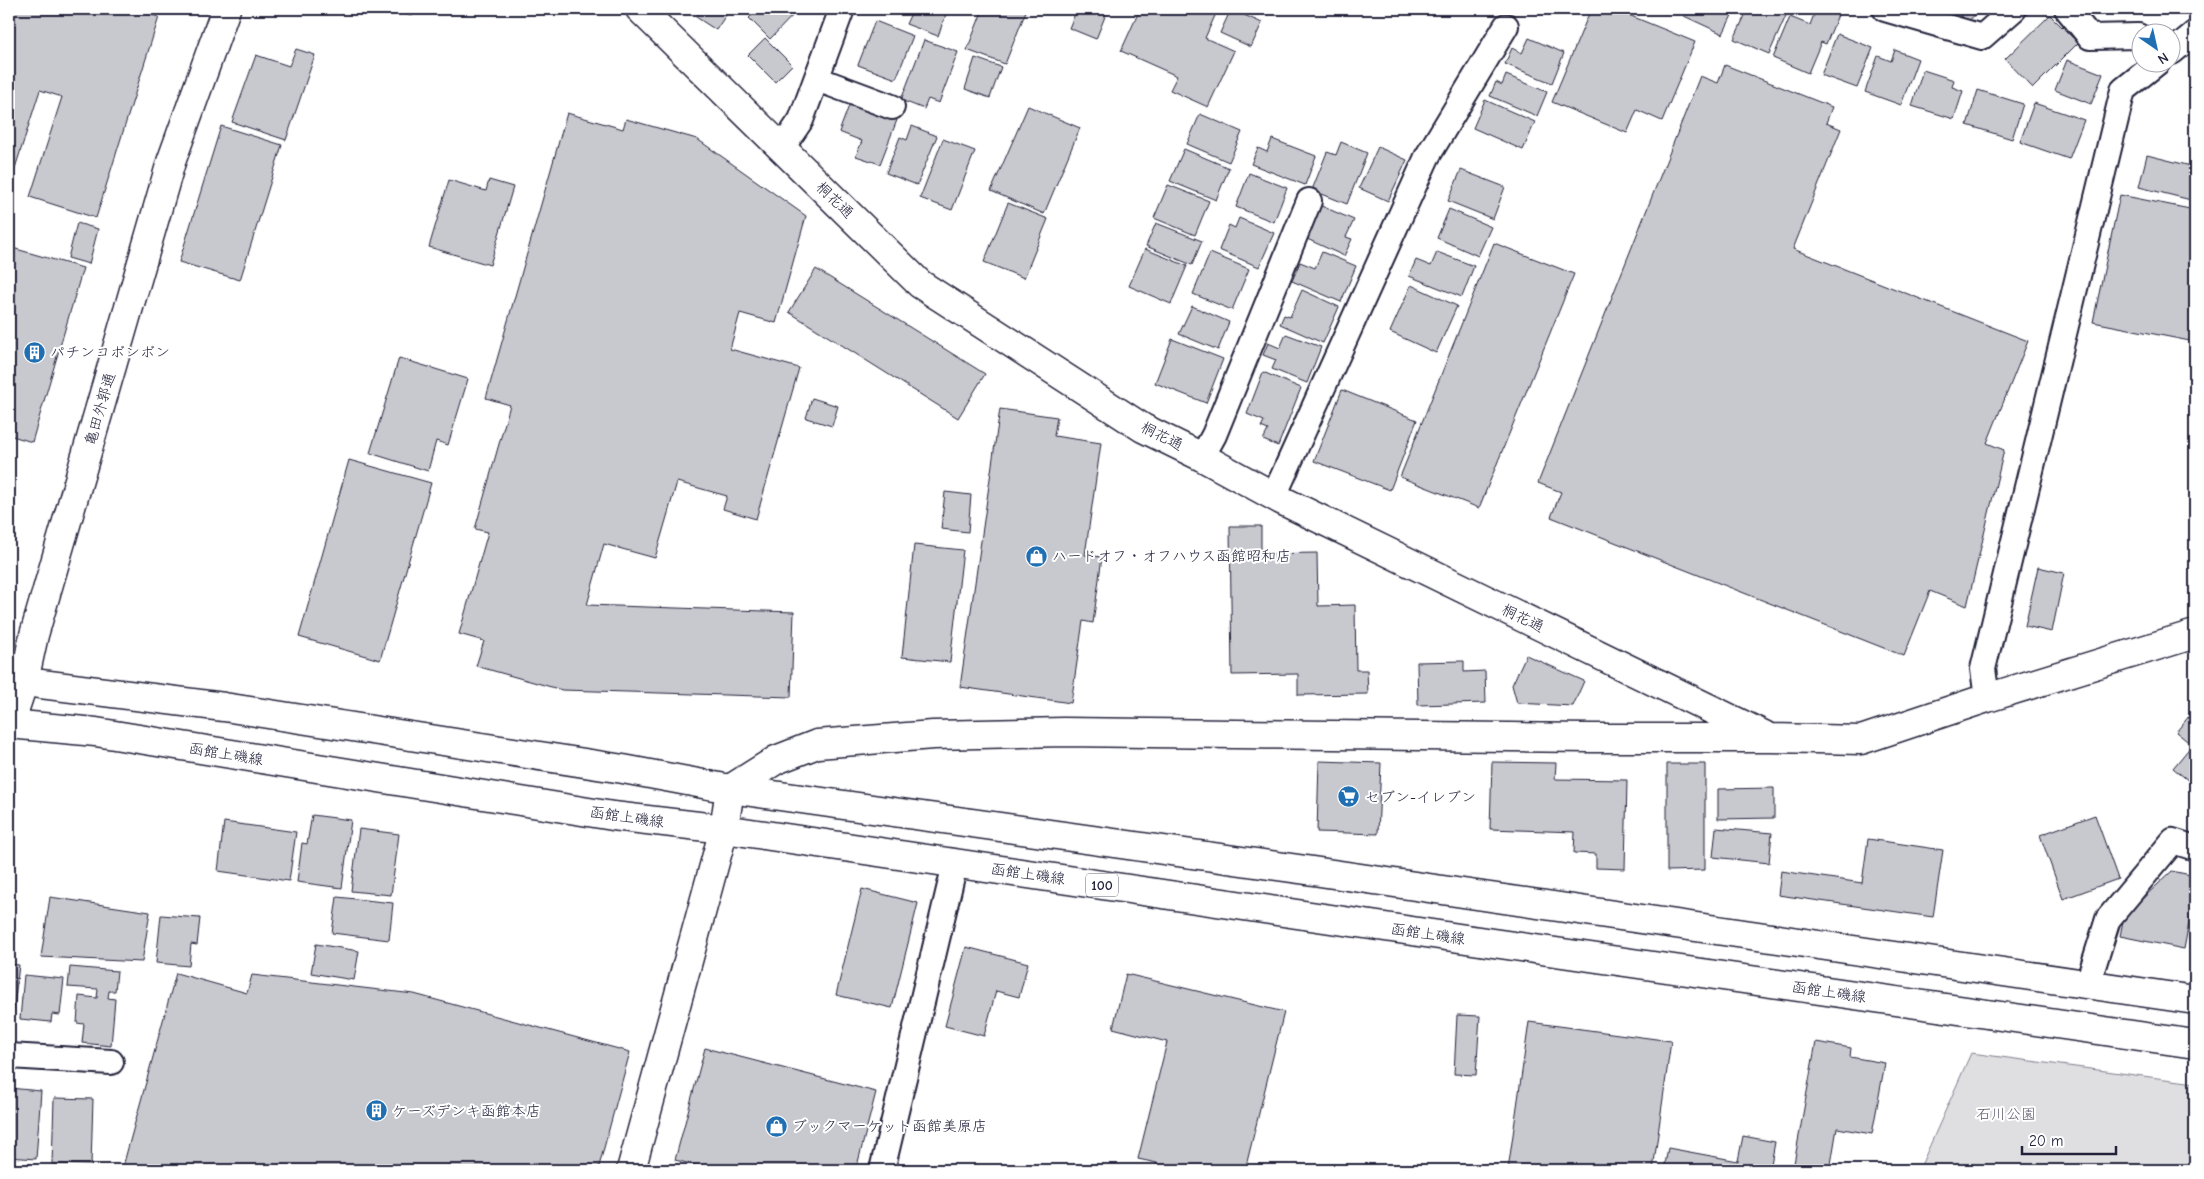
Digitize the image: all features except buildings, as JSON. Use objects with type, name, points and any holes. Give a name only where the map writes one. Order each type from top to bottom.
[{"type":"main road","name":"亀田外郭通","points":[[9,725],[16,680],[34,635],[171,162],[226,9]]},
{"type":"main road","name":"桐花通","points":[[640,9],[920,284],[1143,428],[1274,496],[1769,738]]},
{"type":"main road","points":[[631,1170],[724,830],[730,789],[776,760],[817,744],[933,735],[1063,732],[1861,740],[1987,698],[2195,634]]},
{"type":"main road","points":[[16,680],[224,708],[623,769],[730,789],[1306,870],[2195,1000]]},
{"type":"main road","name":"函館上磯線","points":[[9,725],[96,732],[613,816],[724,830],[2195,1044]]},
{"type":"street","points":[[782,148],[800,120],[842,9]]},
{"type":"street","points":[[1885,9],[1982,37],[2014,9]]},
{"type":"street","points":[[2067,9],[2090,37],[2132,36]]},
{"type":"street","points":[[1274,496],[1427,157],[1506,26]]},
{"type":"street","points":[[2182,44],[2195,33]]},
{"type":"street","points":[[1987,698],[1983,669],[2124,90],[2146,72]]},
{"type":"street","points":[[817,79],[892,107]]},
{"type":"street","points":[[1202,457],[1214,435],[1309,201]]},
{"type":"street","points":[[2088,983],[2108,919],[2173,841],[2195,848]]},
{"type":"street","points":[[882,1170],[956,864]]},
{"type":"street","points":[[9,1056],[111,1062]]},
{"type":"green space","name":"石川公園","points":[[1971,1053],[2195,1083],[2195,1170],[1919,1170]]},
{"type":"place","name":"パチンコボンボン","points":[[34,352]]},
{"type":"place","name":"ハードオフ・オフハウス函館昭和店","points":[[1036,556]]},
{"type":"place","name":"セブン-イレブン","points":[[1349,797]]},
{"type":"place","name":"ケーズデンキ函館本店","points":[[376,1111]]},
{"type":"place","name":"ブックマーケット函館美原店","points":[[776,1126]]}]
